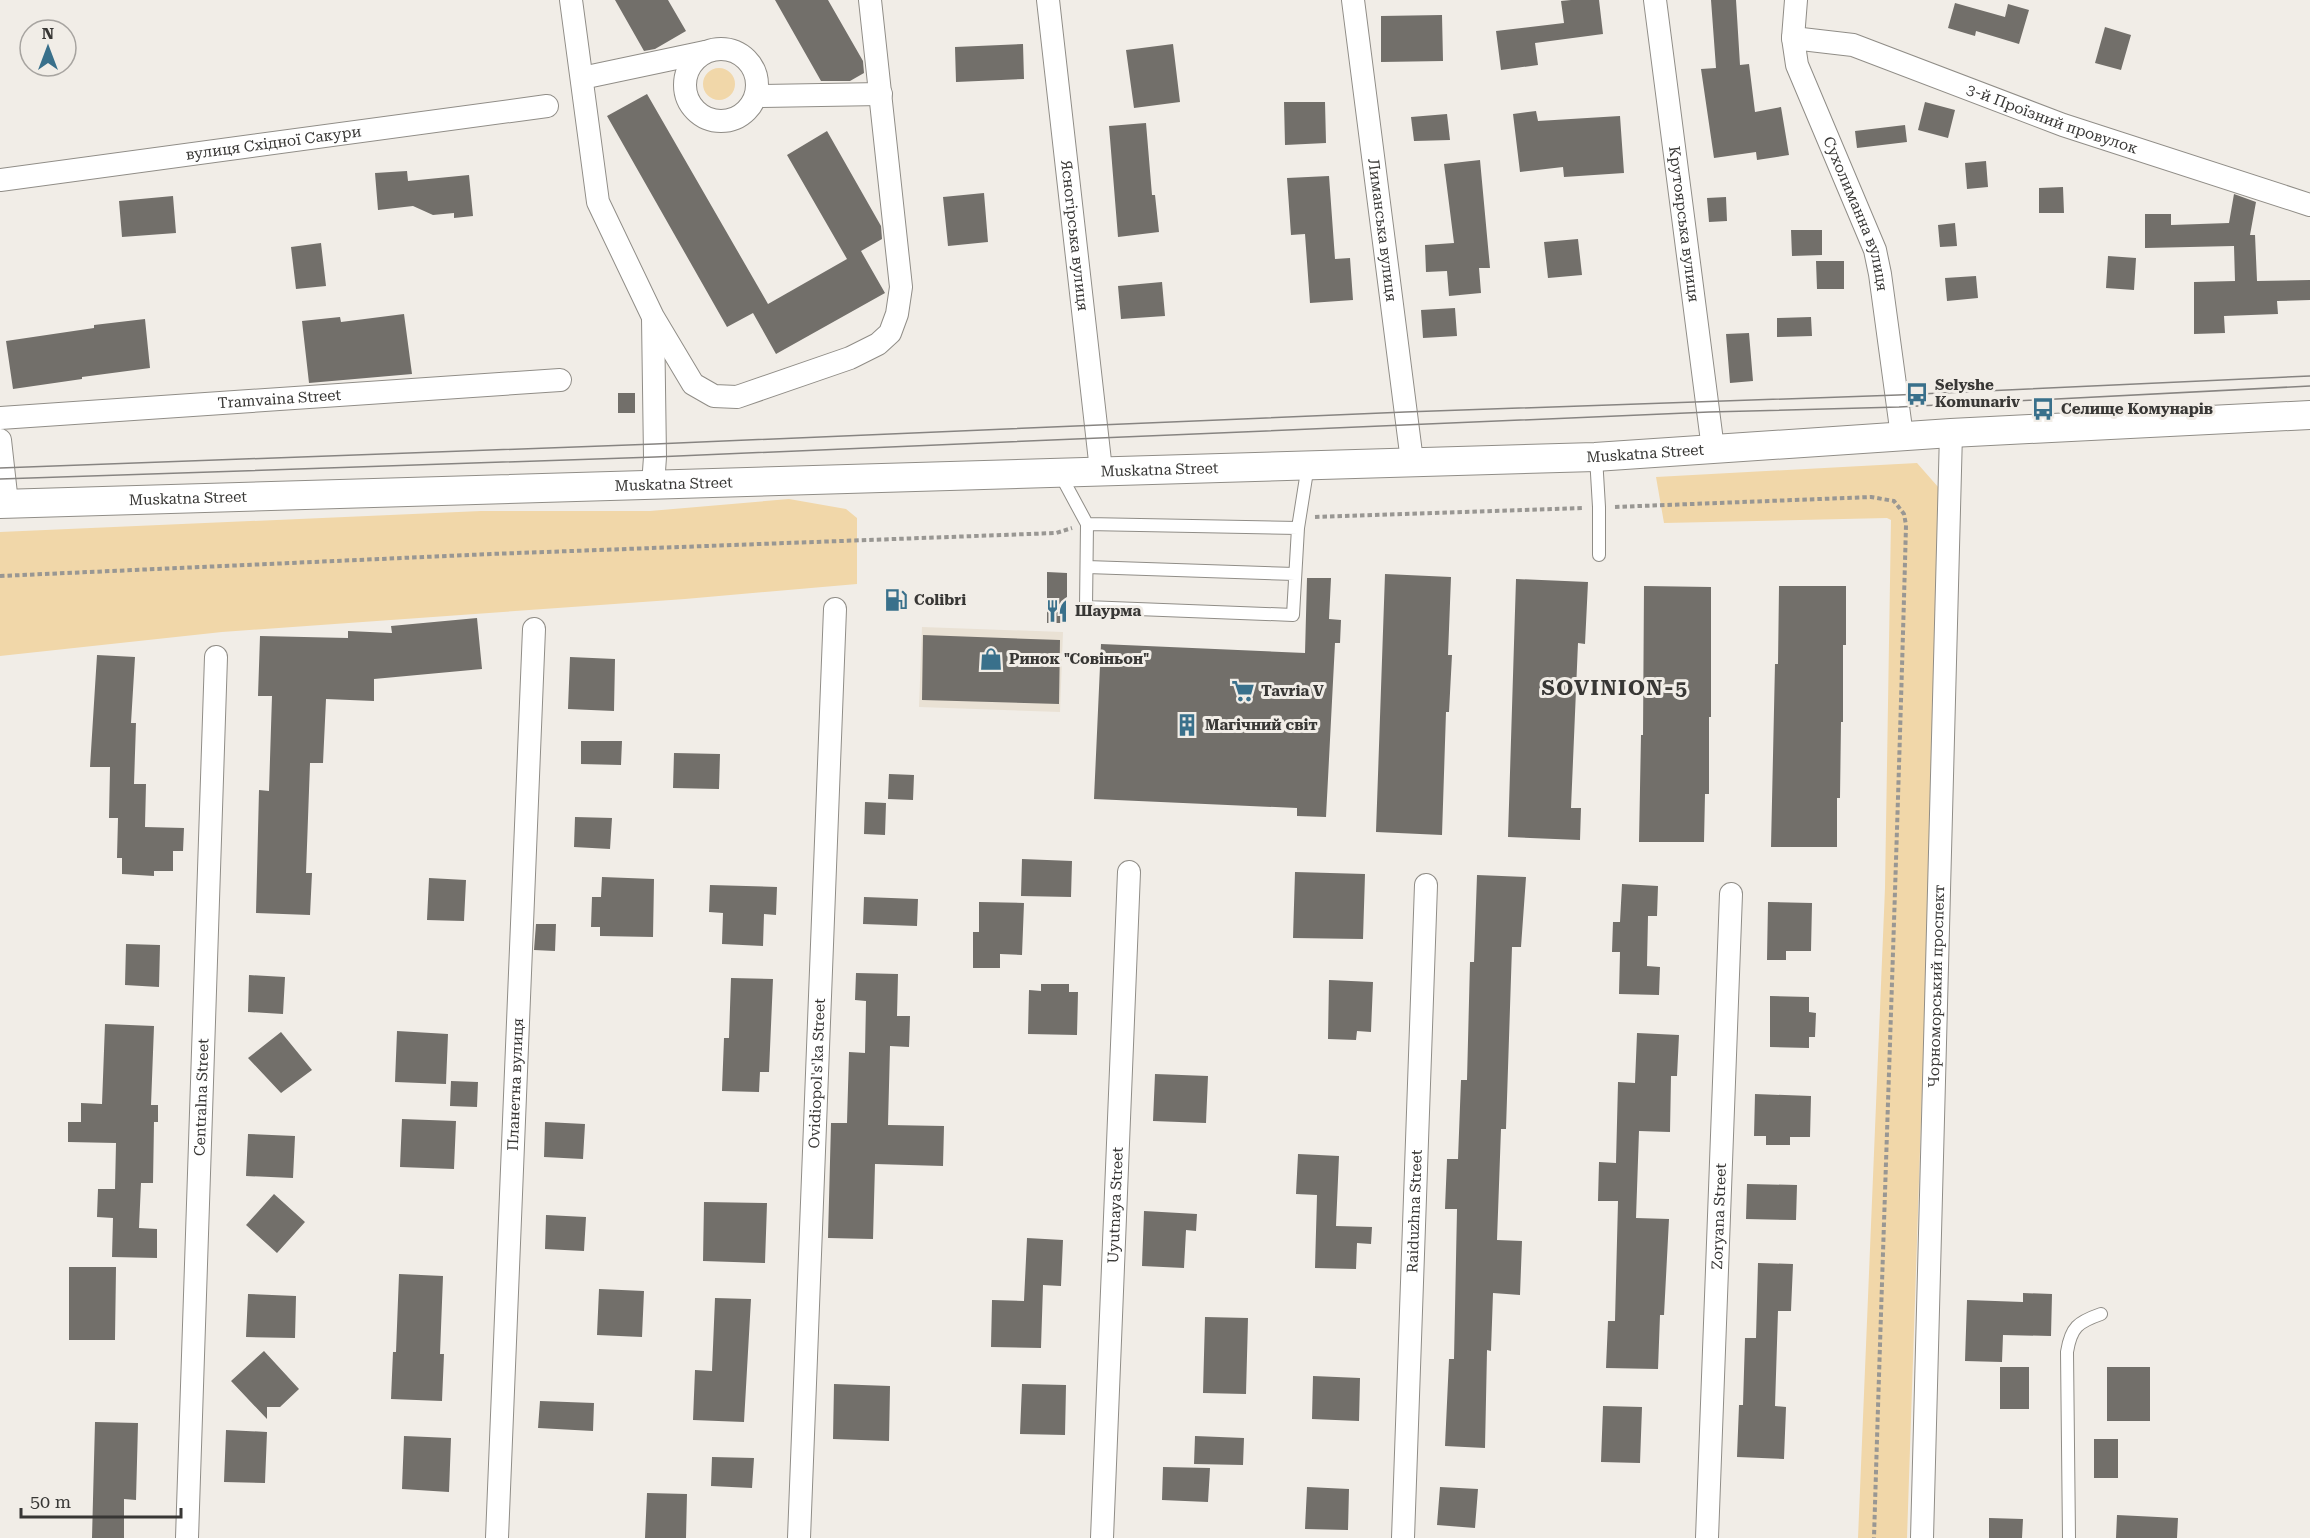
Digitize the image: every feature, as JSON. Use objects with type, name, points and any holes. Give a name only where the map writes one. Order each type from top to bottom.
[{"type":"street","points":[[572,0],[598,202],[652,317],[693,384],[714,396],[737,397],[850,358],[878,344],[890,333],[897,314],[901,287],[870,0]]},
{"type":"street","name":"Ясногірська вулиця","points":[[1048,0],[1101,470]]},
{"type":"street","name":"Лиманська вулиця","points":[[1353,0],[1412,461]]},
{"type":"street","name":"Крутоярська вулиця","points":[[1656,0],[1713,449]]},
{"type":"street","name":"Сухолиманна вулиця","points":[[1797,0],[1793,38],[1797,65],[1875,250],[1884,296],[1902,436]]},
{"type":"street","name":"3-й Проїзний провулок","points":[[1793,38],[1853,45],[2063,125],[2310,205]]},
{"type":"street","points":[[582,78],[706,51],[730,49],[741,54],[750,62],[756,73],[758,85],[756,96],[751,107],[742,115],[731,120],[718,121],[697,112],[689,102],[685,91],[685,79],[689,68],[706,51]]},
{"type":"street","points":[[756,96],[881,94]]},
{"type":"street","name":"вулиця Східної Сакури","points":[[0,180],[547,106]]},
{"type":"street","points":[[652,317],[655,457],[653,485]]},
{"type":"street","name":"Tramvaina Street","points":[[0,418],[560,380]]},
{"type":"street","name":"Muskatna Street","points":[[4,503],[1595,456],[1951,433],[2310,415]]},
{"type":"street","name":"Чорноморський проспект","points":[[1922,1538],[1951,433]]},
{"type":"street","points":[[0,440],[4,503]]},
{"type":"street","name":"Ovidiopol's'ka Street","points":[[799,1538],[835,609]]},
{"type":"street","name":"Планетна вулиця","points":[[497,1538],[534,628]]},
{"type":"street","name":"Centralna Street","points":[[187,1538],[216,657]]},
{"type":"street","name":"Uyutnaya Street","points":[[1102,1538],[1129,872]]},
{"type":"street","name":"Raiduzhna Street","points":[[1402,1538],[1426,885]]},
{"type":"street","name":"Zoryana Street","points":[[1707,1538],[1731,894]]},
{"type":"lane","points":[[1595,456],[1599,507],[1599,555]]},
{"type":"lane","points":[[1060,473],[1087,524],[1086,608],[1293,615],[1298,523],[1308,464]]},
{"type":"lane","points":[[1087,524],[1298,523]]},
{"type":"lane","points":[[1087,567],[1295,574]]},
{"type":"lane","points":[[2069,1538],[2067,1352],[2069,1338],[2074,1328],[2085,1320],[2101,1314]]},
{"type":"path","points":[[1298,523],[1599,507],[1871,497],[1894,501],[1904,514],[1906,525],[1896,888],[1882,1248],[1874,1538]]},
{"type":"path","points":[[0,576],[1056,532],[1087,524]]},
{"type":"shaded area","points":[[719,68],[731,72],[735,84],[731,96],[719,100],[707,96],[703,84],[707,72]]},
{"type":"shaded area","points":[[1917,463],[1939,488],[1939,677],[1907,1538],[1858,1538],[1885,888],[1891,520],[1887,518],[1664,523],[1656,477]]},
{"type":"shaded area","points":[[789,499],[846,509],[857,518],[857,584],[685,599],[222,632],[0,656],[0,532],[481,511],[650,511]]},
{"type":"shaded area","name":"Ринок \"Совіньон\"","points":[[922,627],[1063,632],[1060,712],[919,707]]},
{"type":"building","points":[[615,0],[668,0],[686,31],[655,49],[644,51]]},
{"type":"building","points":[[775,0],[828,0],[863,61],[864,73],[850,81],[821,81]]},
{"type":"building","points":[[1599,0],[1603,34],[1535,43],[1538,65],[1501,70],[1496,31],[1564,23],[1561,1]]},
{"type":"building","points":[[1711,0],[1736,0],[1740,65],[1749,64],[1755,112],[1781,107],[1789,155],[1757,160],[1756,152],[1714,158],[1701,69],[1716,68]]},
{"type":"building","points":[[1955,3],[2005,17],[2008,4],[2029,10],[2019,44],[1976,31],[1975,36],[1948,28]]},
{"type":"building","points":[[1442,15],[1443,61],[1381,62],[1381,16]]},
{"type":"building","points":[[2105,27],[2131,35],[2121,70],[2095,63]]},
{"type":"building","points":[[1023,44],[1024,79],[956,82],[955,47]]},
{"type":"building","points":[[1173,44],[1180,102],[1134,108],[1126,50]]},
{"type":"building","points":[[647,94],[768,304],[847,259],[787,155],[827,131],[881,226],[882,239],[861,251],[885,293],[776,354],[753,313],[727,327],[607,116]]},
{"type":"building","points":[[1284,102],[1325,102],[1326,143],[1285,145]]},
{"type":"building","points":[[1925,102],[1955,110],[1948,138],[1918,130]]},
{"type":"building","points":[[1536,111],[1538,121],[1620,116],[1624,173],[1564,177],[1563,167],[1520,172],[1513,114]]},
{"type":"building","points":[[1447,114],[1450,140],[1414,141],[1411,117]]},
{"type":"building","points":[[1146,123],[1152,195],[1155,195],[1159,232],[1118,237],[1109,126]]},
{"type":"building","points":[[1905,125],[1907,142],[1857,148],[1855,131]]},
{"type":"building","points":[[1480,160],[1490,268],[1479,268],[1481,293],[1449,296],[1447,271],[1426,272],[1425,245],[1454,243],[1444,164]]},
{"type":"building","points":[[1986,161],[1988,187],[1967,189],[1965,163]]},
{"type":"building","points":[[407,171],[408,181],[469,175],[473,216],[454,218],[454,213],[433,215],[413,206],[378,210],[375,173]]},
{"type":"building","points":[[1329,176],[1335,259],[1350,258],[1353,300],[1310,303],[1305,234],[1291,235],[1287,178]]},
{"type":"building","points":[[2063,187],[2064,213],[2039,213],[2039,188]]},
{"type":"building","points":[[984,193],[988,242],[948,246],[943,197]]},
{"type":"building","points":[[2234,194],[2256,202],[2250,235],[2255,235],[2257,281],[2310,280],[2310,300],[2277,301],[2278,314],[2224,316],[2225,333],[2194,334],[2194,282],[2235,281],[2234,246],[2145,248],[2145,214],[2171,214],[2171,225],[2229,223]]},
{"type":"building","points":[[173,196],[176,233],[122,237],[119,201]]},
{"type":"building","points":[[1726,197],[1727,221],[1709,222],[1707,198]]},
{"type":"building","points":[[1955,223],[1957,246],[1940,247],[1938,225]]},
{"type":"building","points":[[1791,230],[1822,230],[1822,255],[1792,256]]},
{"type":"building","points":[[1578,239],[1582,275],[1548,278],[1544,242]]},
{"type":"building","points":[[321,243],[326,286],[296,289],[291,247]]},
{"type":"building","points":[[2108,256],[2136,258],[2134,290],[2106,288]]},
{"type":"building","points":[[1816,261],[1844,261],[1844,289],[1817,289]]},
{"type":"building","points":[[1976,276],[1978,298],[1947,301],[1945,278]]},
{"type":"building","points":[[1162,282],[1165,316],[1121,319],[1118,286]]},
{"type":"building","points":[[1455,308],[1457,336],[1423,338],[1421,310]]},
{"type":"building","points":[[404,314],[412,374],[309,383],[302,321],[340,317],[341,322]]},
{"type":"building","points":[[1811,317],[1812,336],[1777,337],[1777,318]]},
{"type":"building","points":[[145,319],[150,368],[13,389],[6,341],[94,328],[94,325]]},
{"type":"building","points":[[1749,333],[1753,381],[1730,383],[1726,334]]},
{"type":"building","points":[[618,393],[635,393],[635,413],[618,413]]},
{"type":"building","points":[[1047,572],[1067,573],[1067,623],[1047,623]]},
{"type":"building","points":[[1385,574],[1451,577],[1448,655],[1452,655],[1449,712],[1446,712],[1442,835],[1376,832]]},
{"type":"building","name":"Магічний світ","points":[[1307,578],[1331,578],[1329,619],[1341,620],[1340,643],[1335,643],[1326,817],[1297,816],[1297,808],[1094,799],[1101,644],[1305,653]]},
{"type":"building","points":[[1516,579],[1588,582],[1585,644],[1578,643],[1571,808],[1581,808],[1580,840],[1508,837]]},
{"type":"building","points":[[1644,586],[1711,587],[1709,794],[1705,794],[1704,842],[1639,842],[1641,735],[1643,735]]},
{"type":"building","points":[[1779,586],[1846,586],[1846,645],[1843,645],[1843,722],[1841,722],[1840,798],[1837,798],[1837,847],[1771,847]]},
{"type":"building","points":[[477,618],[482,669],[374,679],[374,701],[326,699],[323,763],[310,763],[306,873],[312,873],[310,915],[256,913],[259,790],[269,791],[272,696],[258,696],[260,636],[348,638],[348,631],[392,633],[391,626]]},
{"type":"building","name":"Ринок \"Совіньон\"","points":[[923,635],[1060,640],[1059,704],[922,700]]},
{"type":"building","points":[[97,655],[135,657],[131,723],[136,723],[134,784],[146,784],[145,827],[184,828],[183,851],[173,851],[173,871],[154,871],[154,876],[122,874],[122,858],[117,858],[118,818],[109,818],[110,767],[90,767]]},
{"type":"building","points":[[570,657],[615,659],[614,711],[568,709]]},
{"type":"building","points":[[581,741],[622,741],[621,765],[581,764]]},
{"type":"building","points":[[674,753],[720,754],[719,789],[673,788]]},
{"type":"building","points":[[889,774],[914,775],[913,800],[888,799]]},
{"type":"building","points":[[865,802],[886,803],[885,835],[864,834]]},
{"type":"building","points":[[575,817],[612,818],[610,849],[574,847]]},
{"type":"building","points":[[1022,859],[1072,861],[1071,897],[1021,896]]},
{"type":"building","points":[[1295,872],[1365,874],[1363,939],[1293,938]]},
{"type":"building","points":[[1477,875],[1526,877],[1521,947],[1512,947],[1506,1129],[1501,1129],[1497,1240],[1522,1241],[1520,1295],[1493,1293],[1491,1351],[1487,1350],[1485,1448],[1445,1446],[1449,1359],[1454,1359],[1457,1209],[1445,1209],[1447,1159],[1458,1159],[1461,1080],[1467,1080],[1470,962],[1474,962]]},
{"type":"building","points":[[602,877],[654,879],[653,937],[600,936],[600,927],[591,927],[592,897],[601,897]]},
{"type":"building","points":[[429,878],[466,880],[464,921],[427,920]]},
{"type":"building","points":[[1622,884],[1658,886],[1657,916],[1648,916],[1647,966],[1660,967],[1659,995],[1619,994],[1620,952],[1612,952],[1613,922],[1620,922]]},
{"type":"building","points":[[710,885],[777,887],[776,915],[764,914],[763,946],[722,944],[723,913],[709,912]]},
{"type":"building","points":[[864,897],[918,899],[917,926],[863,924]]},
{"type":"building","points":[[979,902],[1024,903],[1022,955],[1000,954],[1000,968],[973,968],[973,932],[979,932]]},
{"type":"building","points":[[1768,902],[1812,903],[1811,951],[1786,951],[1786,960],[1767,960]]},
{"type":"building","points":[[536,924],[556,924],[555,951],[534,950]]},
{"type":"building","points":[[126,944],[160,945],[159,987],[125,985]]},
{"type":"building","points":[[856,973],[898,974],[897,1016],[910,1016],[909,1047],[890,1046],[888,1125],[944,1126],[943,1166],[875,1164],[873,1239],[828,1238],[831,1123],[847,1123],[849,1052],[865,1053],[866,1001],[855,1000]]},
{"type":"building","points":[[249,975],[285,977],[283,1014],[248,1012]]},
{"type":"building","points":[[731,978],[773,979],[769,1072],[760,1072],[759,1092],[722,1091],[724,1038],[729,1038]]},
{"type":"building","points":[[1329,980],[1373,982],[1371,1032],[1357,1031],[1356,1040],[1328,1039]]},
{"type":"building","points":[[1041,984],[1069,984],[1069,992],[1078,992],[1077,1035],[1028,1034],[1029,990],[1041,991]]},
{"type":"building","points":[[1770,996],[1809,997],[1809,1012],[1816,1013],[1815,1037],[1809,1037],[1809,1048],[1770,1047]]},
{"type":"building","points":[[105,1024],[154,1026],[151,1105],[158,1105],[158,1122],[154,1122],[153,1183],[141,1183],[139,1228],[157,1229],[157,1258],[112,1257],[113,1218],[97,1217],[98,1189],[115,1189],[116,1143],[68,1142],[68,1122],[81,1122],[81,1103],[102,1104]]},
{"type":"building","points":[[397,1031],[448,1034],[446,1084],[395,1082]]},
{"type":"building","points":[[281,1032],[312,1070],[281,1093],[248,1058]]},
{"type":"building","points":[[1637,1033],[1679,1035],[1677,1076],[1671,1076],[1670,1132],[1639,1131],[1636,1218],[1669,1219],[1664,1315],[1660,1315],[1658,1369],[1606,1368],[1608,1321],[1615,1321],[1618,1201],[1598,1201],[1599,1162],[1616,1163],[1618,1082],[1635,1083]]},
{"type":"building","points":[[1155,1074],[1208,1076],[1206,1123],[1153,1121]]},
{"type":"building","points":[[451,1081],[478,1082],[477,1107],[450,1106]]},
{"type":"building","points":[[1755,1094],[1811,1096],[1810,1137],[1790,1137],[1790,1145],[1766,1145],[1766,1136],[1754,1136]]},
{"type":"building","points":[[402,1119],[456,1121],[454,1169],[400,1167]]},
{"type":"building","points":[[545,1122],[585,1124],[583,1159],[544,1157]]},
{"type":"building","points":[[248,1134],[295,1136],[293,1178],[246,1176]]},
{"type":"building","points":[[1298,1154],[1339,1156],[1336,1226],[1372,1227],[1371,1244],[1357,1243],[1356,1269],[1315,1268],[1317,1195],[1296,1194]]},
{"type":"building","points":[[1747,1184],[1797,1185],[1796,1220],[1746,1219]]},
{"type":"building","points":[[274,1194],[305,1222],[277,1253],[246,1225]]},
{"type":"building","points":[[704,1202],[767,1203],[765,1263],[703,1261]]},
{"type":"building","points":[[1144,1211],[1197,1214],[1196,1231],[1186,1230],[1184,1268],[1142,1266]]},
{"type":"building","points":[[546,1215],[586,1217],[584,1251],[545,1249]]},
{"type":"building","points":[[1027,1238],[1063,1240],[1061,1286],[1043,1285],[1041,1348],[991,1347],[992,1300],[1024,1301]]},
{"type":"building","points":[[1758,1263],[1793,1264],[1791,1311],[1778,1311],[1775,1406],[1786,1407],[1784,1459],[1737,1457],[1739,1405],[1743,1405],[1745,1338],[1756,1338]]},
{"type":"building","points":[[69,1267],[116,1267],[115,1340],[69,1340]]},
{"type":"building","points":[[399,1274],[443,1276],[440,1354],[444,1354],[442,1401],[391,1399],[393,1352],[396,1352]]},
{"type":"building","points":[[599,1289],[644,1291],[642,1337],[597,1335]]},
{"type":"building","points":[[2023,1293],[2052,1294],[2051,1336],[2003,1335],[2002,1362],[1965,1361],[1967,1300],[2023,1302]]},
{"type":"building","points":[[248,1294],[296,1296],[295,1338],[246,1337]]},
{"type":"building","points":[[715,1298],[751,1299],[744,1422],[693,1420],[695,1370],[712,1371]]},
{"type":"building","points":[[1205,1317],[1248,1318],[1246,1394],[1203,1393]]},
{"type":"building","points":[[264,1351],[299,1389],[280,1407],[267,1407],[267,1419],[231,1381]]},
{"type":"building","points":[[2000,1367],[2029,1367],[2029,1409],[2000,1409]]},
{"type":"building","points":[[2107,1367],[2150,1367],[2150,1421],[2107,1421]]},
{"type":"building","points":[[1313,1376],[1360,1378],[1359,1421],[1312,1419]]},
{"type":"building","points":[[834,1384],[890,1386],[889,1441],[833,1439]]},
{"type":"building","points":[[1022,1384],[1066,1385],[1065,1435],[1020,1434]]},
{"type":"building","points":[[540,1401],[594,1403],[593,1431],[538,1428]]},
{"type":"building","points":[[1603,1406],[1642,1407],[1640,1463],[1601,1462]]},
{"type":"building","points":[[95,1422],[138,1423],[136,1500],[124,1499],[124,1538],[92,1538]]},
{"type":"building","points":[[226,1430],[267,1432],[265,1483],[224,1482]]},
{"type":"building","points":[[404,1436],[451,1438],[449,1492],[402,1489]]},
{"type":"building","points":[[1195,1436],[1244,1438],[1243,1465],[1194,1464]]},
{"type":"building","points":[[2094,1439],[2118,1439],[2118,1478],[2094,1478]]},
{"type":"building","points":[[712,1457],[754,1458],[752,1488],[711,1486]]},
{"type":"building","points":[[1163,1467],[1210,1468],[1208,1502],[1162,1500]]},
{"type":"building","points":[[1307,1487],[1349,1489],[1348,1530],[1305,1529]]},
{"type":"building","points":[[1440,1487],[1478,1489],[1475,1528],[1437,1525]]},
{"type":"building","points":[[647,1493],[687,1494],[686,1538],[645,1538]]},
{"type":"building","points":[[2117,1515],[2178,1518],[2177,1538],[2116,1538]]},
{"type":"building","points":[[1989,1518],[2023,1519],[2022,1538],[1989,1538]]},
{"type":"tram line","points":[[0,468],[655,444],[1405,412],[1898,395],[2310,376]]},
{"type":"tram line","points":[[0,479],[655,457],[1709,412],[1899,407],[2310,386]]},
{"type":"place","name":"Selyshe Komunariv","points":[[1917,394]]},
{"type":"place","name":"Селище Комунарів","points":[[2043,409]]},
{"type":"place","name":"Colibri","points":[[896,600]]},
{"type":"place","name":"Шаурма","points":[[1057,611]]},
{"type":"place","name":"Ринок \"Совіньон\"","points":[[991,659]]},
{"type":"place","name":"Tavria V","points":[[1243,691]]},
{"type":"place","name":"Магічний світ","points":[[1187,725]]},
{"type":"district","name":"SOVINION-5","points":[[1615,688]]}]
